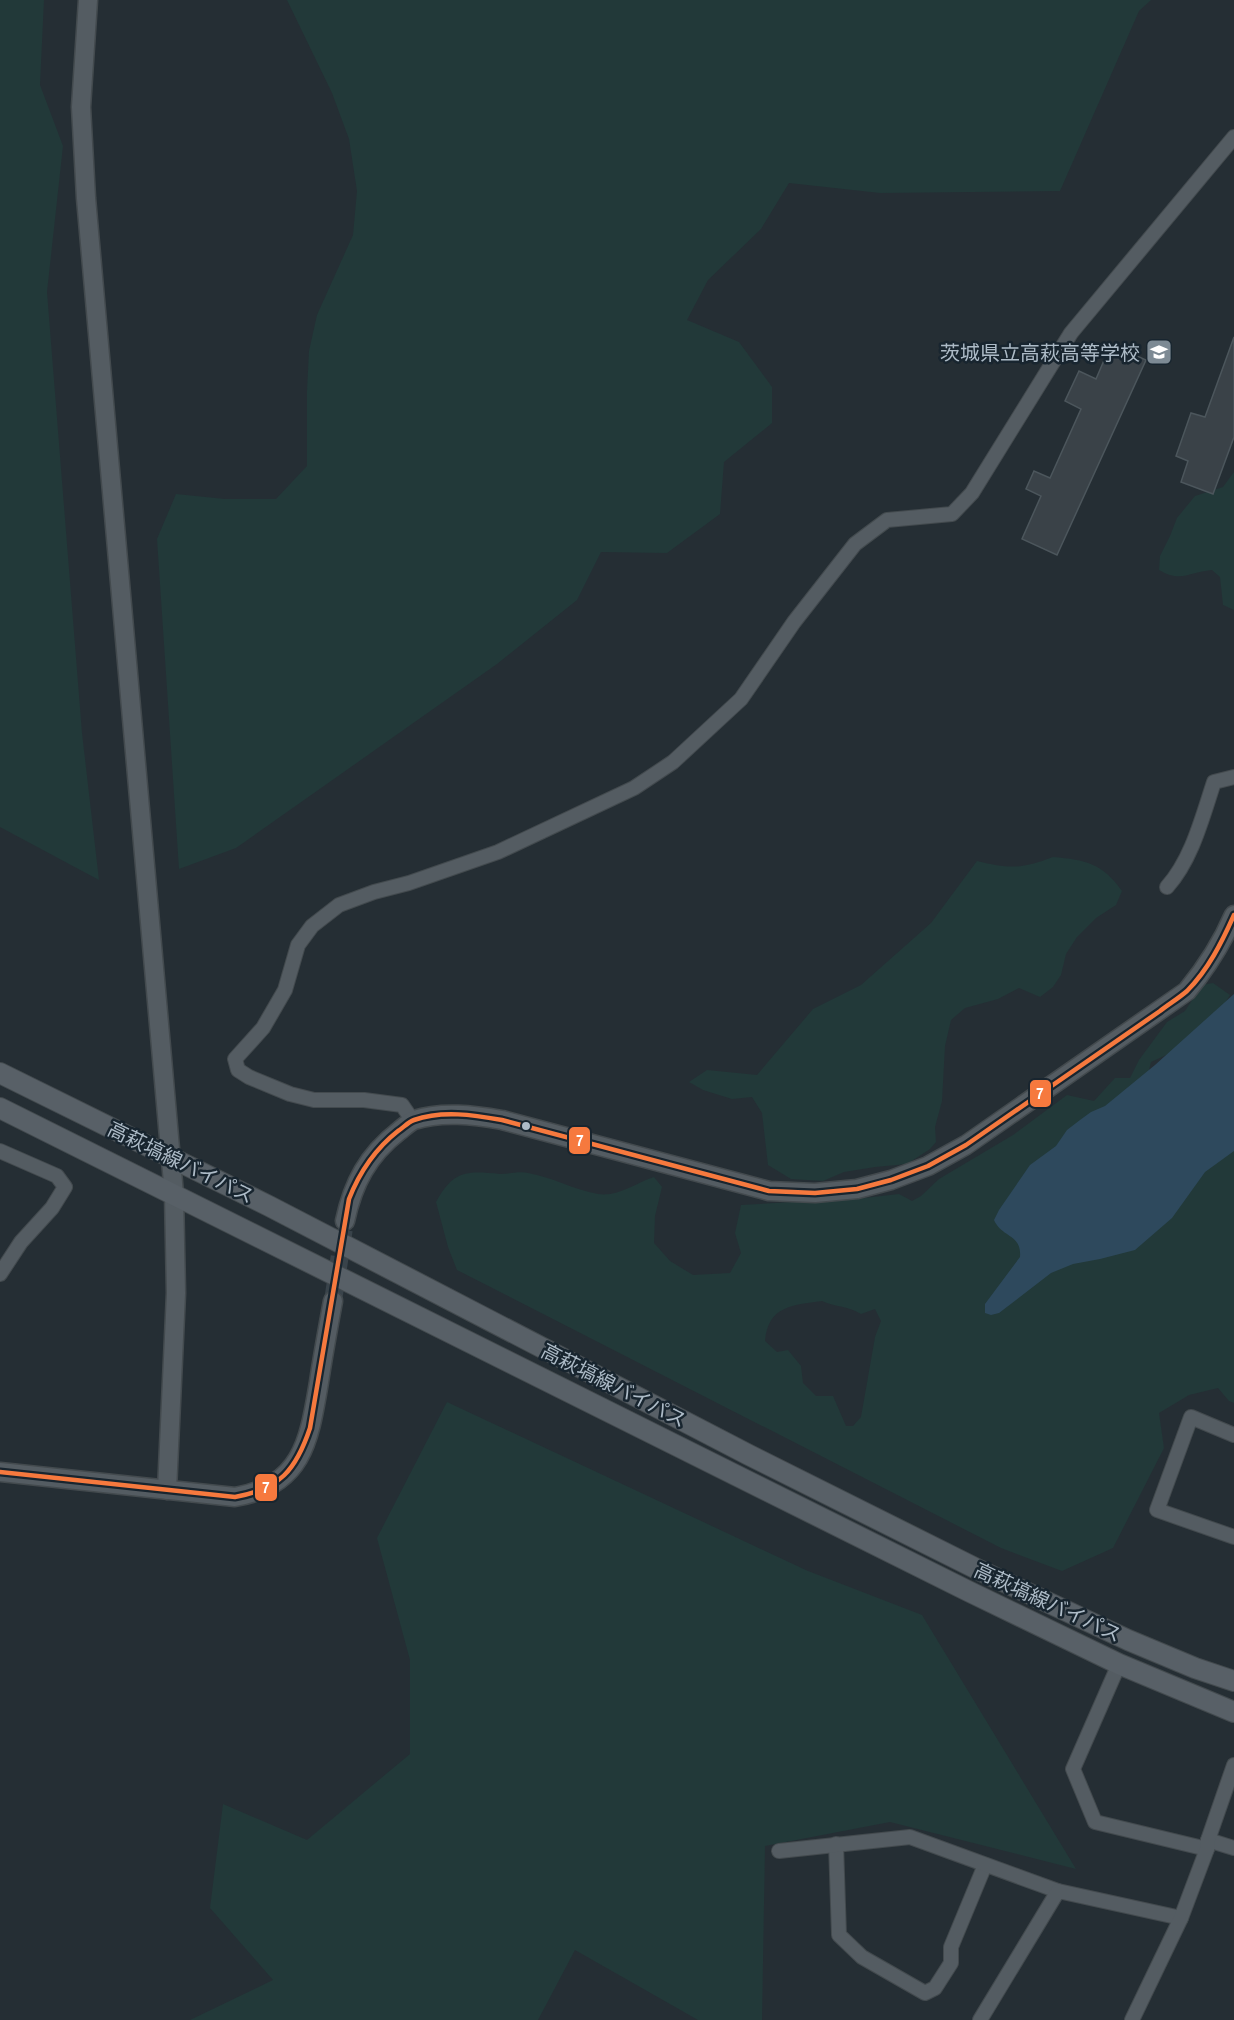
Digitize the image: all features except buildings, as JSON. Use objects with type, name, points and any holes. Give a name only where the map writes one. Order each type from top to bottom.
[{"type":"main road","name":"高萩塙線バイパス","points":[[0,1072],[979,1570],[1128,1640],[1195,1668],[1234,1681]]},
{"type":"main road","name":"高萩塙線バイパス","points":[[0,1108],[737,1477],[1119,1665],[1234,1712]]},
{"type":"street","points":[[88,0],[81,107],[86,198],[174,1194],[176,1293],[167,1491]]},
{"type":"street","points":[[412,1121],[402,1105],[364,1100],[314,1100],[290,1094],[238,1070],[235,1059],[263,1028],[280,999],[285,990],[298,945],[312,926],[339,905],[498,852],[634,788],[680,756],[741,699],[794,622],[855,544],[887,520],[952,514],[972,493],[1071,333],[1234,137]]},
{"type":"street","points":[[1167,888],[1185,861],[1214,782],[1234,777]]},
{"type":"street","points":[[345,1221],[349,1198],[356,1181],[368,1161],[386,1141],[412,1121],[444,1115],[469,1114],[502,1119],[769,1191],[815,1193],[857,1189],[891,1180],[928,1166],[966,1145],[1186,991],[1203,971],[1224,938],[1234,915]]},
{"type":"street","points":[[0,1151],[57,1176],[65,1187],[52,1208],[21,1242],[0,1274]]},
{"type":"street","points":[[0,1472],[235,1497],[254,1494],[269,1487],[291,1469],[302,1453],[310,1428],[333,1301]]},
{"type":"street","points":[[1234,1435],[1191,1417],[1157,1510],[1234,1537]]},
{"type":"street","points":[[1119,1665],[1073,1769],[1095,1822],[1234,1848]]},
{"type":"street","points":[[1132,2020],[1181,1918],[1234,1765]]},
{"type":"street","points":[[779,1851],[910,1837],[1058,1891],[1181,1918]]},
{"type":"street","points":[[836,1844],[839,1935],[862,1957],[926,1993],[935,1988],[951,1963],[951,1947],[986,1865]]},
{"type":"street","points":[[980,2020],[1058,1891]]},
{"type":"green space","points":[[0,0],[44,0],[40,85],[63,146],[47,292],[82,733],[99,880],[0,827]]},
{"type":"green space","points":[[287,0],[1151,0],[1139,11],[1060,191],[880,193],[789,183],[761,229],[708,280],[687,320],[739,342],[772,387],[772,423],[724,462],[720,514],[667,553],[601,552],[577,600],[497,664],[236,848],[179,869],[157,539],[176,494],[225,499],[276,499],[307,466],[309,351],[317,315],[353,235],[357,191],[349,139],[332,93]]},
{"type":"green space","points":[[1234,472],[1234,610],[1223,605],[1220,577],[1212,570],[1185,576],[1173,576],[1159,570],[1160,556],[1177,518],[1195,496],[1223,487]]},
{"type":"green space","points":[[1053,857],[1084,862],[1107,874],[1122,891],[1116,905],[1096,918],[1077,937],[1066,954],[1061,975],[1053,987],[1040,997],[1019,988],[998,999],[965,1008],[951,1020],[945,1046],[942,1101],[935,1127],[936,1142],[930,1149],[907,1164],[844,1172],[823,1181],[791,1179],[768,1165],[762,1113],[752,1097],[732,1099],[703,1090],[689,1082],[707,1070],[757,1075],[813,1009],[861,985],[931,923],[977,861],[1024,866]]},
{"type":"green space","points":[[1213,983],[1230,995],[1203,1038],[1151,1062],[1148,1074],[1234,1128],[1234,1403],[1229,1401],[1218,1388],[1189,1395],[1159,1413],[1164,1448],[1113,1548],[1062,1571],[1001,1548],[457,1270],[448,1247],[436,1202],[449,1184],[462,1175],[525,1172],[598,1194],[620,1192],[654,1177],[662,1187],[655,1216],[654,1243],[670,1261],[693,1275],[730,1273],[741,1253],[735,1233],[741,1205],[899,1194],[912,1201],[921,1196],[939,1179],[1013,1135],[1067,1095],[1094,1101],[1115,1078],[1130,1078],[1139,1060],[1167,1022],[1185,1011],[1202,985]],"holes":[[[811,1302],[852,1309],[861,1314],[875,1309],[881,1321],[875,1337],[861,1417],[853,1426],[846,1426],[833,1396],[816,1396],[803,1383],[801,1366],[788,1350],[777,1352],[765,1341],[771,1321],[783,1309]]]},
{"type":"green space","points":[[447,1402],[808,1571],[922,1615],[1076,1869],[890,1822],[765,1846],[762,2020],[698,2020],[575,1950],[538,2020],[190,2020],[273,1980],[210,1908],[223,1804],[307,1840],[410,1754],[410,1660],[377,1538]]},
{"type":"water","points":[[1234,994],[1234,1151],[1205,1172],[1172,1218],[1135,1250],[1073,1264],[1051,1273],[999,1313],[991,1315],[985,1313],[985,1304],[1020,1257],[1018,1244],[997,1226],[994,1220],[1030,1165],[1056,1146],[1067,1130],[1091,1112],[1105,1106],[1155,1065]]},
{"type":"tunnel","points":[[333,1301],[345,1221]]},
{"type":"transit line","name":"7","points":[[0,1472],[235,1497],[264,1489],[275,1483],[292,1466],[305,1443],[310,1428],[349,1199],[363,1170],[375,1153],[412,1121],[447,1114],[502,1120],[769,1191],[815,1193],[857,1189],[891,1180],[928,1166],[966,1145],[1177,999],[1195,983],[1208,965],[1234,915]]},
{"type":"place","name":"茨城県立高萩高等学校","points":[[1159,352]]}]
